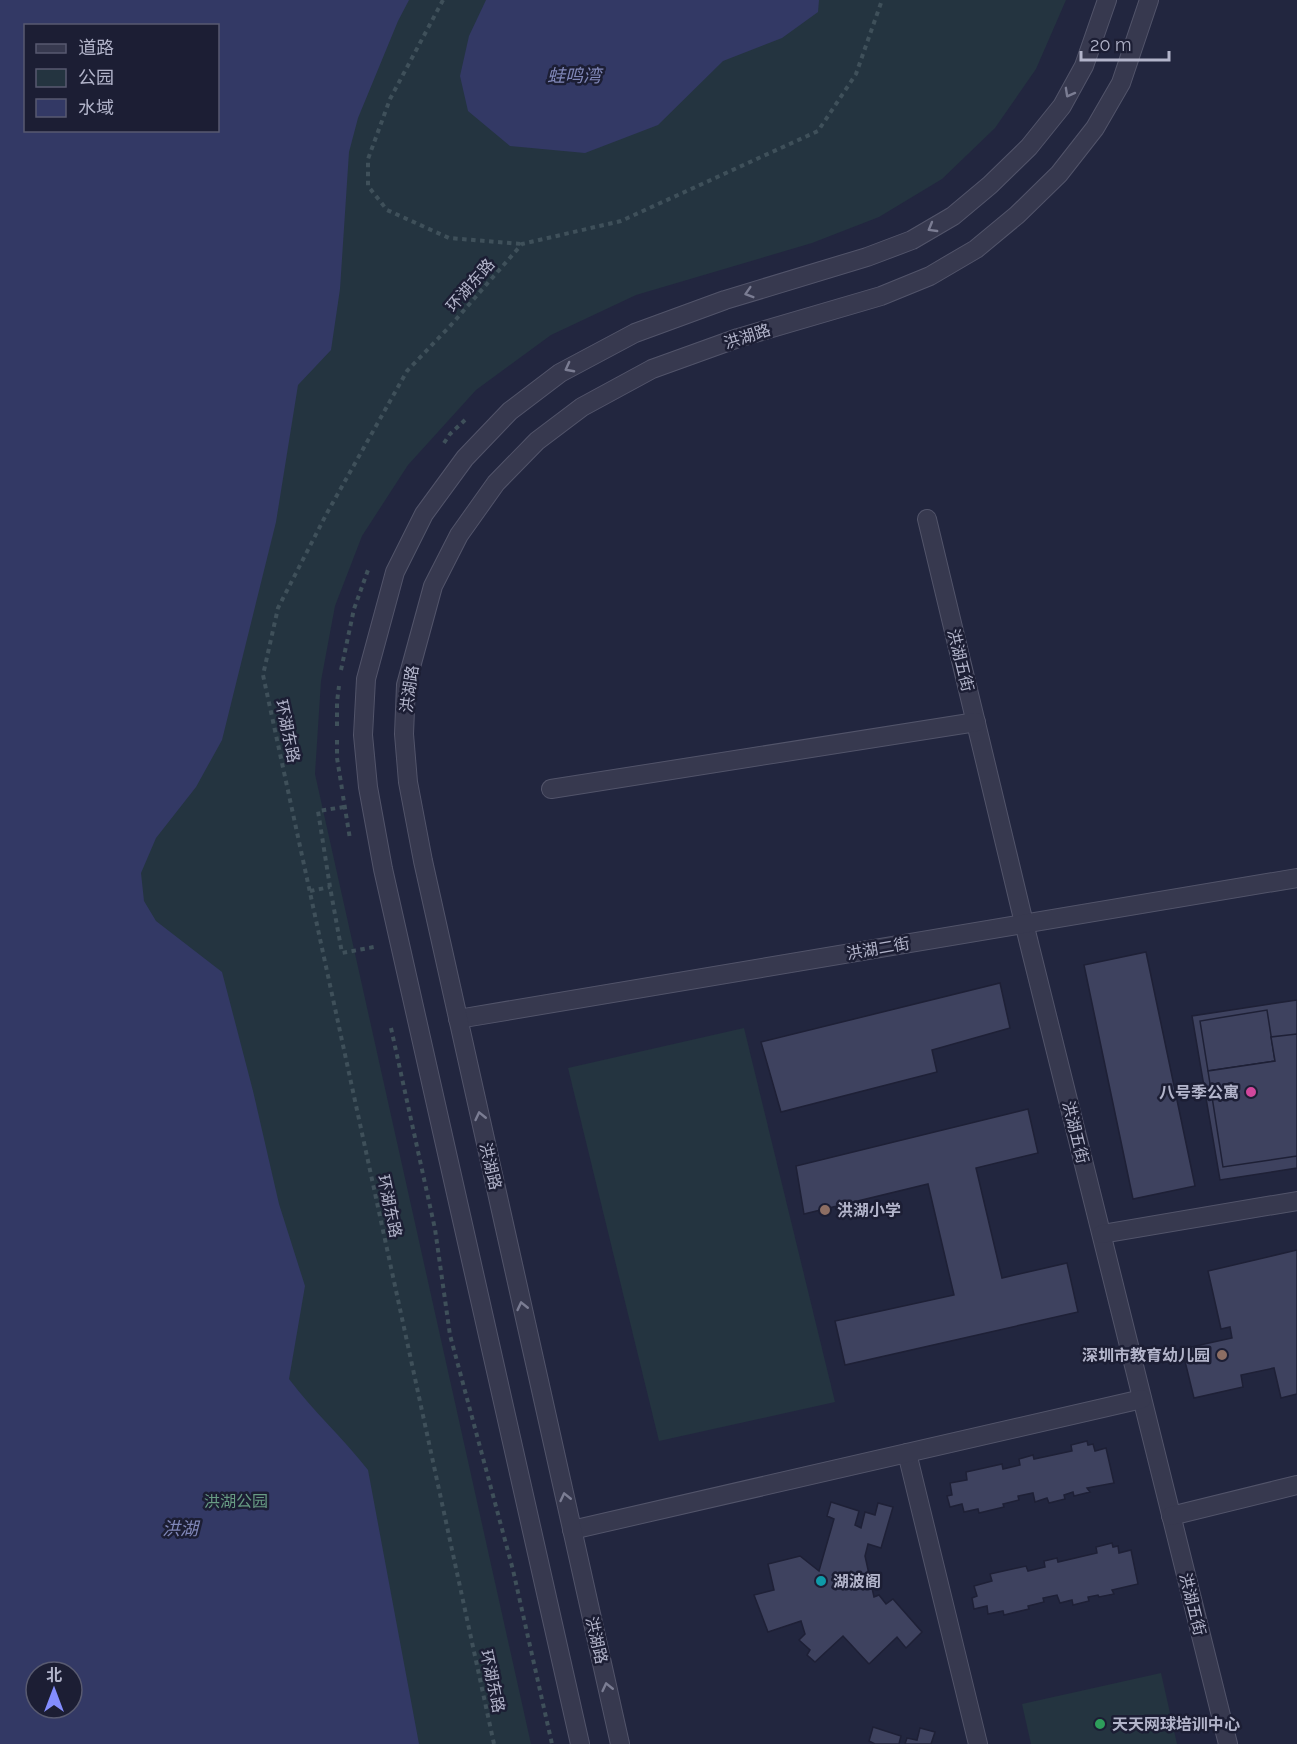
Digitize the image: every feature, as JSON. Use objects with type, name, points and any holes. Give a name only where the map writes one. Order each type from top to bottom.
[{"type":"street","points":[[580,1744],[383,869],[368,787],[363,735],[366,679],[395,572],[424,514],[465,458],[510,411],[560,373],[635,333],[725,300],[867,258],[912,240],[953,216],[990,185],[1029,147],[1062,106],[1084,66],[1107,0]]},
{"type":"street","name":"洪湖路","points":[[620,1744],[423,861],[408,782],[404,734],[406,685],[433,586],[459,535],[496,483],[537,441],[582,407],[652,369],[738,338],[881,296],[930,276],[976,249],[1017,215],[1059,174],[1095,128],[1121,83],[1149,0]]},
{"type":"street","name":"洪湖五街","points":[[927,519],[1024,923],[1228,1744]]},
{"type":"street","points":[[551,789],[976,722]]},
{"type":"street","name":"洪湖二街","points":[[458,1019],[1297,878]]},
{"type":"street","points":[[1101,1234],[1297,1201]]},
{"type":"street","points":[[572,1530],[1142,1398]]},
{"type":"street","points":[[907,1453],[978,1744]]},
{"type":"street","points":[[1171,1516],[1297,1485]]},
{"type":"path","points":[[443,0],[390,99],[368,159],[368,186],[387,210],[449,238],[522,244],[621,221],[818,131],[856,74],[882,0]]},
{"type":"path","name":"环湖东路","points":[[494,1744],[264,675],[278,608],[327,513],[407,371],[522,244]]},
{"type":"path","points":[[344,807],[318,811],[342,953],[374,947]]},
{"type":"path","points":[[310,891],[330,887]]},
{"type":"green space","name":"洪湖公园","points":[[0,0],[1066,0],[1036,69],[995,128],[942,179],[879,217],[812,243],[636,295],[551,335],[476,390],[408,465],[362,536],[335,606],[321,681],[315,774],[531,1744],[0,1744]]},
{"type":"green space","points":[[744,1028],[835,1402],[659,1441],[568,1068]]},
{"type":"green space","name":"天天网球培训中心","points":[[1161,1673],[1177,1744],[1031,1744],[1022,1704]]},
{"type":"water","name":"洪湖","points":[[0,0],[409,0],[358,118],[349,152],[340,289],[331,350],[298,385],[276,522],[222,740],[196,787],[156,838],[141,873],[144,901],[156,921],[222,972],[279,1204],[305,1286],[289,1379],[368,1470],[419,1744],[0,1744]]},
{"type":"water","name":"蛙鸣湾","points":[[486,0],[819,0],[818,12],[782,38],[723,61],[658,125],[585,153],[510,146],[468,111],[460,76],[469,36]]},
{"type":"building","points":[[1146,952],[1195,1186],[1133,1199],[1084,965]]},
{"type":"building","points":[[1000,983],[1010,1028],[932,1050],[937,1072],[781,1112],[761,1042]]},
{"type":"building","name":"八号季公寓","points":[[1297,1000],[1297,1168],[1220,1180],[1192,1016]]},
{"type":"building","points":[[1267,1010],[1275,1061],[1208,1071],[1200,1021]]},
{"type":"building","points":[[1297,1034],[1297,1156],[1223,1167],[1208,1071],[1275,1061],[1271,1037]]},
{"type":"building","points":[[1028,1109],[1038,1153],[976,1168],[1002,1278],[1067,1263],[1078,1312],[845,1365],[835,1321],[954,1295],[928,1184],[804,1214],[796,1166]]},
{"type":"building","points":[[1297,1250],[1297,1394],[1281,1398],[1274,1368],[1241,1375],[1243,1387],[1194,1398],[1182,1349],[1232,1338],[1230,1327],[1221,1329],[1208,1271]]},
{"type":"building","points":[[1087,1441],[1088,1445],[1093,1444],[1095,1451],[1106,1448],[1114,1483],[1087,1488],[1090,1492],[1074,1496],[1073,1492],[1064,1495],[1065,1499],[1049,1503],[1047,1498],[1035,1502],[1033,1493],[1018,1496],[1019,1500],[1003,1504],[1004,1507],[979,1513],[978,1509],[964,1512],[962,1504],[950,1507],[947,1496],[952,1495],[950,1483],[967,1480],[966,1472],[1002,1464],[1003,1469],[1020,1465],[1019,1459],[1033,1455],[1034,1459],[1072,1451],[1071,1445]]},
{"type":"building","name":"湖波阁","points":[[831,1502],[859,1511],[855,1525],[861,1528],[865,1512],[875,1515],[878,1503],[893,1507],[881,1548],[868,1544],[865,1556],[874,1597],[879,1595],[886,1604],[893,1599],[922,1632],[906,1648],[897,1637],[869,1664],[843,1636],[815,1662],[807,1655],[810,1650],[799,1640],[805,1634],[801,1621],[768,1632],[754,1595],[774,1590],[768,1564],[800,1556],[819,1571],[834,1519],[827,1516]]},
{"type":"building","points":[[1112,1543],[1113,1547],[1118,1546],[1119,1553],[1131,1550],[1138,1584],[1112,1590],[1114,1594],[1088,1597],[1089,1601],[1073,1605],[1072,1600],[1060,1603],[1057,1595],[1043,1598],[1044,1602],[1028,1606],[1029,1609],[1004,1615],[1003,1611],[988,1614],[987,1606],[974,1609],[972,1598],[977,1596],[974,1586],[992,1581],[990,1574],[1026,1566],[1028,1571],[1045,1567],[1044,1561],[1057,1558],[1058,1562],[1097,1553],[1096,1547]]},
{"type":"building","points":[[873,1727],[901,1736],[899,1744],[875,1744],[869,1741]]},
{"type":"building","points":[[920,1728],[935,1732],[931,1744],[905,1744],[907,1738],[917,1740]]},
{"type":"place","name":"八号季公寓","points":[[1251,1092]]},
{"type":"place","name":"洪湖小学","points":[[825,1210]]},
{"type":"place","name":"深圳市教育幼儿园","points":[[1222,1355]]},
{"type":"place","name":"湖波阁","points":[[821,1581]]},
{"type":"place","name":"天天网球培训中心","points":[[1100,1724]]}]
